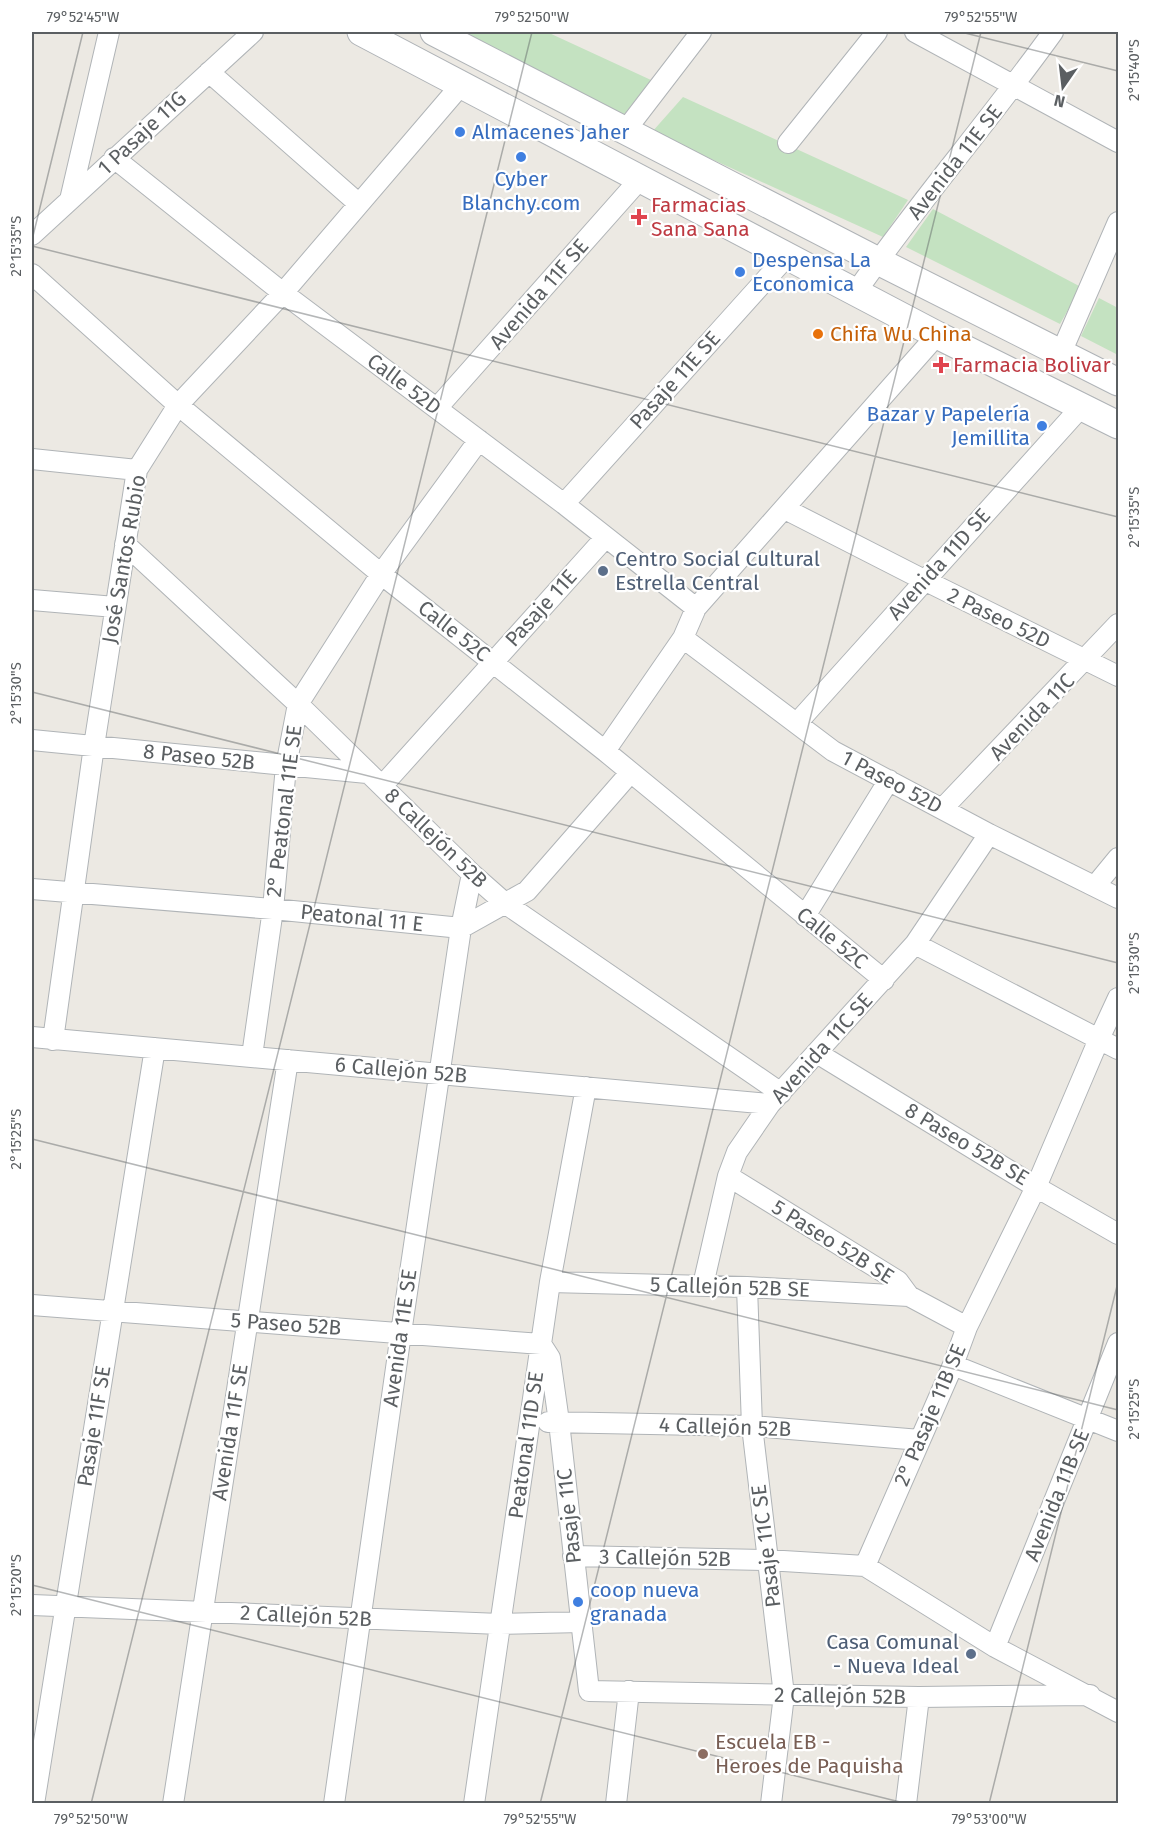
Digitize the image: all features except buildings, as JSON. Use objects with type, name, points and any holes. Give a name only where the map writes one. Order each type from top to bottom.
[{"type":"main road","points":[[361,32],[937,335],[1119,425]]},
{"type":"main road","points":[[434,32],[878,261],[1119,382]]},
{"type":"street","points":[[70,200],[110,32]]},
{"type":"street","name":"1 Pasaje 11G","points":[[32,235],[253,32]]},
{"type":"street","points":[[625,131],[701,32]]},
{"type":"street","points":[[788,143],[878,32]]},
{"type":"street","points":[[915,32],[1119,142]]},
{"type":"street","name":"Avenida 11E SE","points":[[855,292],[1053,32]]},
{"type":"street","points":[[209,72],[359,204]]},
{"type":"street","name":"José Santos Rubio","points":[[53,1040],[136,470],[178,405],[283,293],[462,85]]},
{"type":"street","name":"Calle 52D","points":[[114,158],[283,293],[564,504],[696,608]]},
{"type":"street","name":"Avenida 11F SE","points":[[437,408],[640,179]]},
{"type":"street","points":[[1061,353],[1119,222]]},
{"type":"street","name":"Pasaje 11E SE","points":[[564,504],[787,256]]},
{"type":"street","name":"Calle 52C","points":[[32,274],[178,405],[381,573],[605,751],[884,980]]},
{"type":"street","points":[[605,751],[683,638],[696,608],[937,335]]},
{"type":"street","name":"Avenida 11D SE","points":[[797,723],[1082,406]]},
{"type":"street","name":"2° Peatonal 11E SE","points":[[252,1056],[273,909],[286,766],[298,704],[381,573],[479,440]]},
{"type":"street","points":[[32,459],[136,470]]},
{"type":"street","name":"2 Paseo 52D","points":[[785,509],[1119,676]]},
{"type":"street","name":"Pasaje 11E","points":[[382,786],[605,537]]},
{"type":"street","name":"8 Callejón 52B","points":[[125,543],[298,704],[472,874],[506,904],[775,1099]]},
{"type":"street","points":[[32,600],[115,606]]},
{"type":"street","name":"Avenida 11C","points":[[943,808],[1119,624]]},
{"type":"street","name":"1 Paseo 52D","points":[[683,638],[833,751],[989,834],[1119,898]]},
{"type":"street","name":"8 Paseo 52B","points":[[32,740],[367,773]]},
{"type":"street","points":[[461,928],[527,891],[630,773]]},
{"type":"street","points":[[805,916],[889,780]]},
{"type":"street","name":"Avenida 11C SE","points":[[703,1285],[728,1176],[738,1152],[775,1099],[915,944],[989,834]]},
{"type":"street","points":[[1095,886],[1119,858]]},
{"type":"street","name":"Avenida 11E SE","points":[[333,1803],[400,1333],[461,928],[472,874]]},
{"type":"street","name":"Peatonal 11 E","points":[[32,889],[273,909],[461,928]]},
{"type":"street","points":[[915,944],[1119,1049]]},
{"type":"street","name":"2° Pasaje 11B SE","points":[[865,1566],[953,1365],[967,1327],[1036,1187],[1099,1039],[1119,998]]},
{"type":"street","name":"6 Callejón 52B","points":[[32,1037],[586,1087],[775,1099]]},
{"type":"street","name":"Pasaje 11F SE","points":[[34,1803],[155,1048]]},
{"type":"street","name":"8 Paseo 52B SE","points":[[817,1053],[1036,1187],[1119,1234]]},
{"type":"street","name":"Avenida 11F SE","points":[[173,1803],[288,1060]]},
{"type":"street","name":"Peatonal 11D SE","points":[[474,1803],[550,1282],[586,1087]]},
{"type":"street","name":"5 Paseo 52B SE","points":[[728,1176],[897,1281],[909,1296],[967,1327]]},
{"type":"street","name":"5 Callejón 52B SE","points":[[550,1282],[703,1285],[909,1296]]},
{"type":"street","name":"Pasaje 11C SE","points":[[747,1287],[752,1426],[784,1695],[771,1803]]},
{"type":"street","name":"5 Paseo 52B","points":[[32,1305],[541,1344]]},
{"type":"street","name":"Avenida 11B SE","points":[[995,1647],[1119,1343]]},
{"type":"street","name":"Pasaje 11C","points":[[541,1344],[550,1358],[590,1691]]},
{"type":"street","points":[[953,1365],[1119,1431]]},
{"type":"street","name":"4 Callejón 52B","points":[[530,1422],[752,1426],[920,1440]]},
{"type":"street","name":"3 Callejón 52B","points":[[573,1556],[767,1560],[865,1566]]},
{"type":"street","points":[[865,1566],[995,1647],[1119,1712]]},
{"type":"street","name":"2 Callejón 52B","points":[[32,1605],[500,1624],[581,1622]]},
{"type":"street","name":"2 Callejón 52B","points":[[590,1691],[919,1697],[1090,1695]]},
{"type":"street","points":[[616,1803],[629,1691]]},
{"type":"street","points":[[906,1803],[919,1697]]},
{"type":"green space","points":[[462,32],[547,32],[651,80],[622,117]]},
{"type":"green space","points":[[683,97],[908,200],[883,237],[652,132]]},
{"type":"green space","points":[[933,209],[1081,287],[1060,324],[906,247]]},
{"type":"green space","points":[[1099,298],[1118,308],[1118,355],[1081,336]]},
{"type":"place","name":"Almacenes Jaher","points":[[460,132]]},
{"type":"place","name":"Cyber Blanchy.com","points":[[521,157]]},
{"type":"place","name":"Farmacias Sana Sana","points":[[639,217]]},
{"type":"place","name":"Despensa La Economica","points":[[740,272]]},
{"type":"place","name":"Chifa Wu China","points":[[818,334]]},
{"type":"place","name":"Farmacia Bolivar","points":[[941,365]]},
{"type":"place","name":"Bazar y Papelería Jemillita","points":[[1042,426]]},
{"type":"place","name":"Centro Social Cultural Estrella Central","points":[[603,571]]},
{"type":"place","name":"coop nueva granada","points":[[578,1602]]},
{"type":"place","name":"Casa Comunal - Nueva Ideal","points":[[971,1654]]},
{"type":"place","name":"Escuela EB - Heroes de Paquisha","points":[[703,1754]]}]
